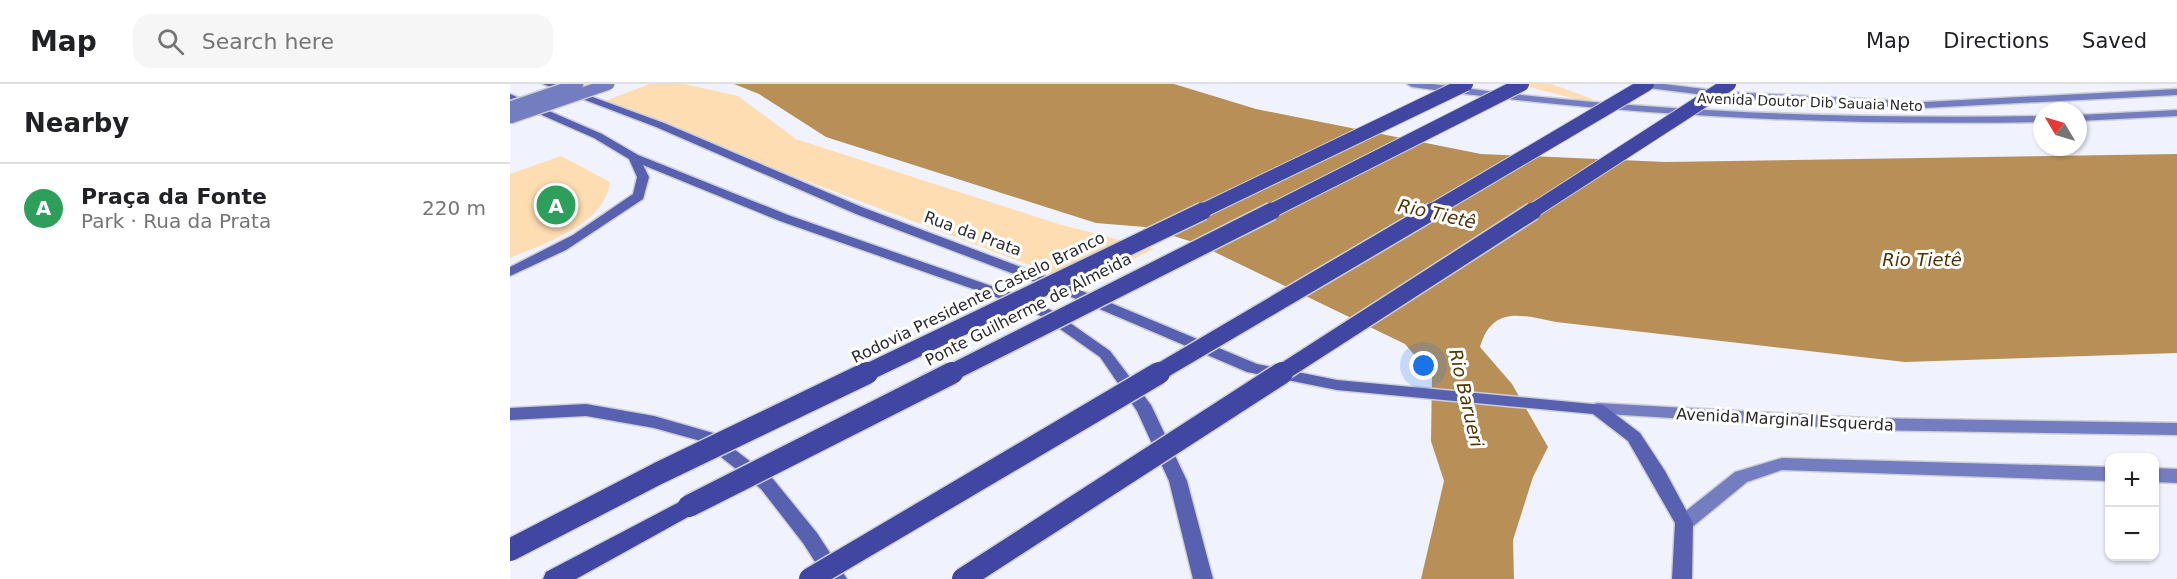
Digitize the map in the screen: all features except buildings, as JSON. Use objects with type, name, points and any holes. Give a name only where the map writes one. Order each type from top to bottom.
[{"type":"highway","name":"Ponte Guilherme de Almeida","points":[[555,579],[689,506],[1522,84]]},
{"type":"highway","points":[[810,579],[1647,84]]},
{"type":"highway","points":[[963,579],[1729,84]]},
{"type":"highway","name":"Rodovia Presidente Castelo Branco","points":[[510,550],[659,473],[1468,88]]},
{"type":"main road","name":"Rua da Prata","points":[[548,84],[660,125],[860,212],[1053,284],[1253,368],[1337,385],[1393,390]]},
{"type":"main road","points":[[510,107],[578,84]]},
{"type":"main road","points":[[510,118],[609,84]]},
{"type":"main road","name":"Avenida Doutor Dib Sauaia Neto","points":[[1412,84],[1468,88],[1636,109],[1801,119],[2033,119]]},
{"type":"main road","points":[[1468,88],[1494,84]]},
{"type":"main road","name":"Avenida Doutor Dib Sauaia Neto","points":[[1641,84],[1728,95],[1924,105],[2177,92]]},
{"type":"main road","points":[[510,97],[598,136],[634,157],[784,218],[1015,299],[1048,314],[1105,354],[1145,409],[1178,481],[1203,579]]},
{"type":"main road","points":[[2087,117],[2177,112]]},
{"type":"main road","points":[[510,272],[551,254],[580,237],[639,196],[643,177],[634,157]]},
{"type":"main road","name":"Avenida Marginal Esquerda","points":[[1393,390],[1597,409],[1866,424],[2177,429]]},
{"type":"main road","points":[[1597,409],[1634,437],[1659,476],[1684,523],[1682,579]]},
{"type":"main road","points":[[510,414],[586,410],[654,422],[707,437],[767,484],[810,538],[837,579]]},
{"type":"main road","points":[[1684,523],[1741,477],[1782,464],[2105,474]]},
{"type":"main road","points":[[2159,475],[2177,476]]},
{"type":"shaded area","points":[[650,84],[684,84],[738,96],[796,139],[1055,223],[1154,249],[1080,284],[599,103]]},
{"type":"shaded area","points":[[1517,84],[1551,84],[1593,99],[1588,102]]},
{"type":"shaded area","points":[[561,156],[610,182],[606,197],[597,210],[571,230],[556,239],[510,258],[510,174]]},
{"type":"water","name":"Rio Tietê","points":[[734,84],[1174,84],[1256,109],[1481,154],[1665,162],[2177,154],[2177,353],[1905,362],[1510,316],[1492,324],[1480,347],[1512,384],[1548,447],[1533,477],[1513,540],[1514,579],[1421,579],[1444,481],[1431,441],[1432,376],[1405,344],[1196,243],[1145,227],[1096,223],[826,137],[759,94]]},
{"type":"place","name":"Praça da Fonte","points":[[556,205]]},
{"type":"water label","name":"Rio Barueri","points":[[1466,398]]}]
